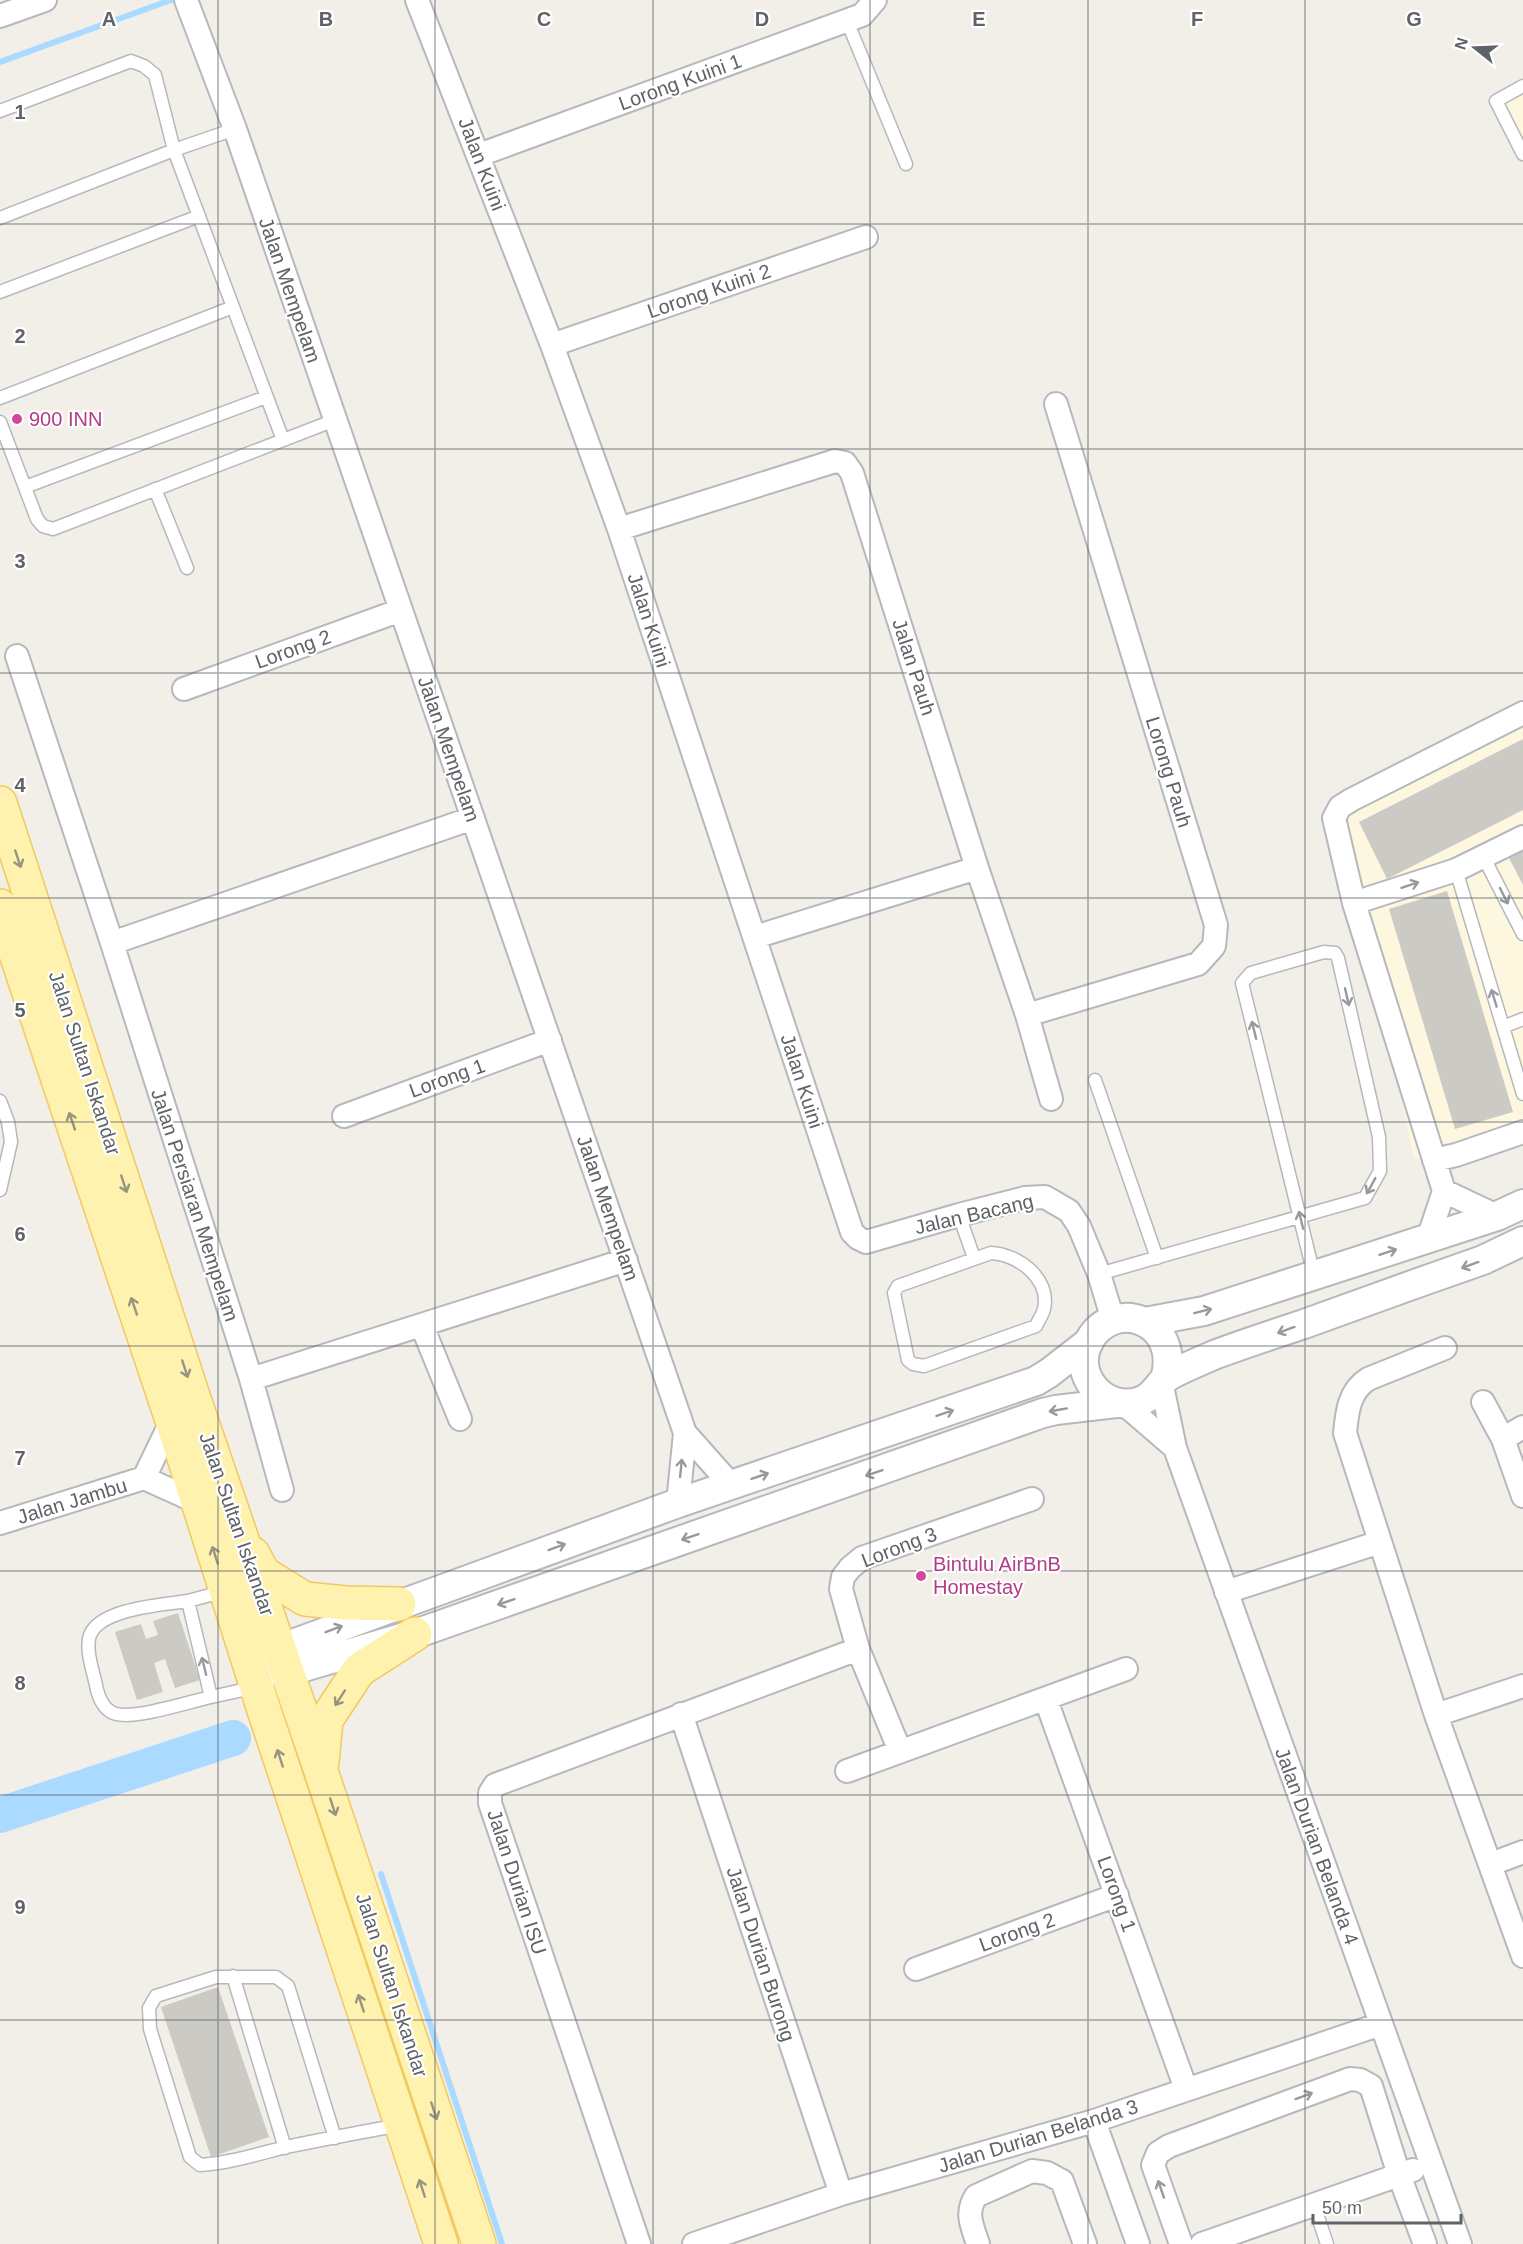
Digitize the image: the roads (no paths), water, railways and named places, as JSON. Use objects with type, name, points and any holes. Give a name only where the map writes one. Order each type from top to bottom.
[{"type":"main road","name":"Jalan Sultan Iskandar","points":[[0,803],[238,1526],[271,1677],[321,1771],[479,2244]]},
{"type":"main road","points":[[0,906],[172,1420],[239,1630],[271,1677],[401,2125],[441,2244]]},
{"type":"main road","points":[[238,1526],[263,1573],[305,1599],[346,1603],[399,1604]]},
{"type":"main road","points":[[321,1771],[326,1720],[359,1670],[415,1634]]},
{"type":"street","points":[[0,16],[45,0]]},
{"type":"street","name":"Jalan Mempelam","points":[[186,0],[235,129],[686,1433],[678,1503]]},
{"type":"street","name":"Jalan Kuini","points":[[417,0],[552,345],[619,529],[852,1232],[866,1242]]},
{"type":"street","name":"Lorong Kuini 1","points":[[479,155],[847,21],[862,15],[875,0]]},
{"type":"street","name":"Lorong Kuini 2","points":[[552,345],[866,237]]},
{"type":"street","name":"Lorong Pauh","points":[[1027,1015],[1198,964],[1214,946],[1216,925],[1056,404]]},
{"type":"street","name":"Jalan Pauh","points":[[619,529],[835,461],[845,463],[852,472],[977,868],[1027,1015],[1051,1099]]},
{"type":"street","name":"Lorong 2","points":[[184,688],[401,610]]},
{"type":"street","name":"Jalan Persiaran Mempelam","points":[[17,656],[112,943],[251,1379],[282,1490]]},
{"type":"street","points":[[1428,1239],[1444,1191],[1354,903],[1334,818],[1340,807],[1523,713]]},
{"type":"street","points":[[112,943],[473,818]]},
{"type":"street","points":[[1354,903],[1456,870],[1523,837]]},
{"type":"street","points":[[754,937],[977,868]]},
{"type":"street","name":"Lorong 1","points":[[344,1116],[550,1040]]},
{"type":"street","points":[[1434,1160],[1456,1155],[1523,1132]]},
{"type":"street","points":[[1444,1191],[1497,1215]]},
{"type":"street","name":"Jalan Bacang","points":[[866,1242],[1025,1198],[1045,1197],[1069,1210],[1079,1226],[1099,1275],[1113,1320]]},
{"type":"street","points":[[1145,1322],[1204,1311],[1428,1239],[1523,1204]]},
{"type":"street","points":[[1163,1382],[1213,1356],[1483,1260],[1523,1241]]},
{"type":"street","points":[[251,1379],[626,1260]]},
{"type":"street","points":[[1135,1319],[1145,1322],[1164,1340],[1169,1353],[1169,1366],[1163,1382],[1151,1396],[1138,1402],[1043,1413],[415,1634],[271,1677],[399,1604],[678,1503],[1036,1381],[1050,1373],[1089,1342],[1103,1325],[1113,1320],[1135,1319]]},
{"type":"street","points":[[422,1326],[460,1419]]},
{"type":"street","points":[[1089,1342],[1084,1366],[1088,1379],[1095,1389],[1105,1398],[1120,1403],[1175,1448]]},
{"type":"street","points":[[1445,1348],[1368,1379],[1359,1385],[1347,1409],[1346,1434],[1436,1715],[1523,1956]]},
{"type":"street","name":"Jalan Durian Belanda 4","points":[[1163,1382],[1175,1448],[1460,2244]]},
{"type":"street","points":[[1484,1402],[1503,1439],[1523,1496]]},
{"type":"street","name":"Jalan Jambu","points":[[144,1478],[172,1420]]},
{"type":"street","points":[[1503,1439],[1523,1427]]},
{"type":"street","points":[[686,1433],[732,1486]]},
{"type":"street","name":"Jalan Jambu","points":[[0,1523],[144,1478],[197,1502]]},
{"type":"street","name":"Lorong 3","points":[[900,1751],[858,1649],[841,1589],[843,1577],[862,1558],[1032,1499]]},
{"type":"street","points":[[1226,1592],[1380,1542]]},
{"type":"street","name":"Jalan Durian ISU","points":[[639,2244],[490,1803],[490,1793],[495,1785],[858,1649]]},
{"type":"street","points":[[847,1771],[1126,1669]]},
{"type":"street","points":[[1436,1715],[1523,1686]]},
{"type":"street","name":"Lorong 1","points":[[1046,1700],[1186,2089]]},
{"type":"street","name":"Jalan Durian Burong","points":[[681,1714],[841,2194]]},
{"type":"street","points":[[1491,1864],[1523,1852]]},
{"type":"street","name":"Lorong 2","points":[[916,1969],[1117,1895]]},
{"type":"street","name":"Jalan Durian Belanda 3","points":[[694,2244],[841,2194],[1094,2121],[1381,2024]]},
{"type":"street","points":[[1181,2244],[1153,2165],[1158,2153],[1168,2146],[1350,2079],[1360,2080],[1371,2086],[1399,2175],[1425,2244]]},
{"type":"street","points":[[1094,2121],[1138,2244]]},
{"type":"street","points":[[1202,2244],[1431,2164]]},
{"type":"street","points":[[978,2244],[969,2214],[976,2196],[1032,2170],[1047,2172],[1062,2181],[1085,2244]]},
{"type":"lane","points":[[847,21],[906,164]]},
{"type":"lane","points":[[0,111],[131,62],[144,66],[155,75],[174,150],[283,440]]},
{"type":"lane","points":[[1523,86],[1496,101],[1523,154]]},
{"type":"lane","points":[[0,218],[174,150],[235,129]]},
{"type":"lane","points":[[0,292],[199,216]]},
{"type":"lane","points":[[0,398],[233,307]]},
{"type":"lane","points":[[24,487],[267,397]]},
{"type":"lane","points":[[0,422],[36,519],[52,529],[335,420]]},
{"type":"lane","points":[[155,489],[187,568]]},
{"type":"lane","points":[[1484,858],[1523,934]]},
{"type":"lane","points":[[1456,870],[1523,1094]]},
{"type":"lane","points":[[1099,1275],[1157,1258],[1300,1217],[1365,1198],[1380,1171],[1379,1137],[1338,958],[1331,952],[1251,973],[1242,983],[1300,1217],[1315,1276]]},
{"type":"lane","points":[[1503,1027],[1523,1020]]},
{"type":"lane","points":[[1095,1080],[1157,1258]]},
{"type":"lane","points":[[0,1101],[8,1122],[11,1142],[0,1190]]},
{"type":"lane","points":[[959,1215],[974,1258]]},
{"type":"lane","points":[[1000,1253],[1028,1266],[1042,1288],[1045,1308],[1036,1326],[924,1366],[913,1364],[908,1360],[894,1293],[898,1286],[974,1258],[1000,1253]]},
{"type":"lane","points":[[227,1591],[188,1601],[124,1611],[100,1623],[90,1634],[89,1646],[97,1692],[106,1710],[116,1714],[140,1713],[212,1697],[271,1677]]},
{"type":"lane","points":[[188,1601],[212,1697]]},
{"type":"lane","points":[[233,1976],[285,2148]]},
{"type":"lane","points":[[335,2138],[288,1986],[276,1977],[216,1977],[156,1996],[149,2008],[150,2029],[190,2157],[200,2165],[215,2164],[401,2125]]},
{"type":"lane","points":[[1314,2205],[1327,2244]]},
{"type":"waterway","points":[[0,62],[171,0]]},
{"type":"waterway","points":[[0,1815],[233,1738]]},
{"type":"waterway","points":[[381,1874],[502,2244]]},
{"type":"place","name":"900 INN","points":[[17,419]]},
{"type":"place","name":"Bintulu AirBnB Homestay","points":[[921,1576]]}]
